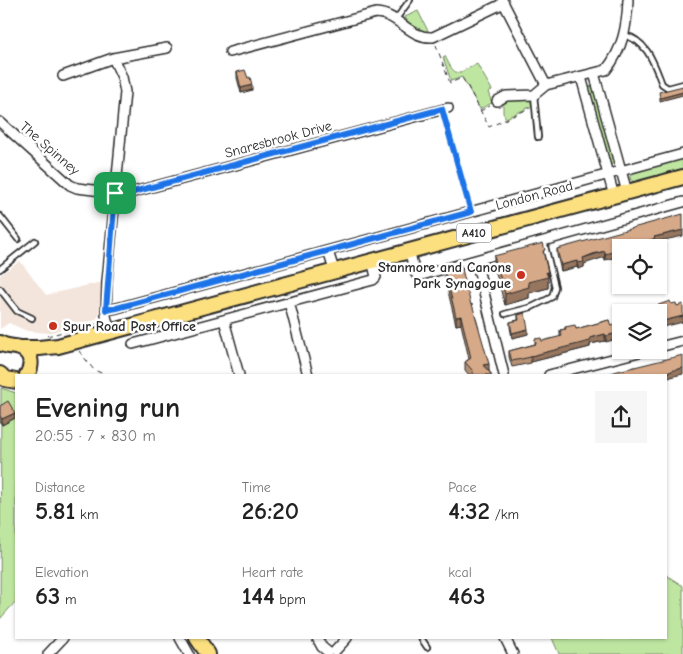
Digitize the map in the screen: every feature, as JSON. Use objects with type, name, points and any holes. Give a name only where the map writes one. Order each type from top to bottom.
[{"type":"main road","name":"London Road","points":[[17,347],[39,348],[58,346],[683,177]]},
{"type":"main road","points":[[0,343],[17,347],[26,352],[30,357],[29,371]]},
{"type":"main road","name":"London Road","points":[[29,371],[41,355],[58,346]]},
{"type":"main road","points":[[0,354],[4,350],[17,347]]},
{"type":"main road","points":[[198,639],[208,654]]},
{"type":"street","points":[[496,101],[506,96],[534,96],[546,85],[606,70],[612,63],[624,35],[628,17],[628,0]]},
{"type":"street","points":[[230,52],[376,13],[385,13],[396,19],[416,35],[425,38],[433,37],[503,2],[546,85]]},
{"type":"street","points":[[63,76],[113,58],[167,48]]},
{"type":"street","points":[[110,331],[106,310],[125,92],[122,77],[113,58]]},
{"type":"street","points":[[594,74],[622,171],[621,194]]},
{"type":"street","points":[[581,77],[608,175],[621,194]]},
{"type":"street","name":"Snaresbrook Drive","points":[[115,193],[126,194],[445,108]]},
{"type":"street","name":"The Spinney","points":[[0,122],[70,185],[77,188],[115,193]]},
{"type":"street","name":"London Road","points":[[106,310],[683,154]]},
{"type":"street","points":[[409,250],[415,273],[422,275],[683,202]]},
{"type":"street","points":[[328,251],[334,270]]},
{"type":"street","points":[[136,324],[138,343],[373,280],[375,275],[372,260]]},
{"type":"street","points":[[476,260],[504,374]]},
{"type":"street","points":[[289,302],[308,374]]},
{"type":"street","points":[[224,320],[239,374]]},
{"type":"street","points":[[667,345],[683,341]]},
{"type":"street","points":[[553,374],[612,359]]},
{"type":"street","points":[[48,654],[62,639]]},
{"type":"street","points":[[181,639],[189,654]]},
{"type":"street","points":[[318,639],[322,646],[332,653],[346,639]]},
{"type":"street","points":[[506,639],[513,654]]},
{"type":"lane","points":[[396,19],[410,0]]},
{"type":"lane","points":[[624,35],[632,37],[645,48],[662,84],[668,88],[683,84]]},
{"type":"lane","points":[[534,96],[538,137]]},
{"type":"lane","points":[[0,216],[18,239]]},
{"type":"lane","points":[[506,314],[532,307],[552,298],[555,291],[544,240]]},
{"type":"lane","points":[[0,269],[35,241]]},
{"type":"lane","points":[[0,289],[17,311],[32,318]]},
{"type":"lane","points":[[422,639],[427,647]]},
{"type":"path","points":[[433,37],[450,83],[462,78],[489,128],[527,108],[536,107]]},
{"type":"path","points":[[480,111],[496,101]]},
{"type":"path","points":[[445,108],[471,212]]},
{"type":"path","points":[[375,275],[413,265]]},
{"type":"path","points":[[47,336],[94,324]]},
{"type":"path","points":[[72,342],[94,370],[104,374]]},
{"type":"shaded area","points":[[20,261],[46,295],[102,282],[99,315],[96,320],[48,333],[27,331],[9,323],[0,329],[0,275]]},
{"type":"green space","points":[[418,11],[429,33],[415,28],[405,17]]},
{"type":"green space","points":[[445,56],[454,71],[457,72],[477,64],[492,90],[488,92],[492,103],[480,109],[462,77],[451,81],[443,57]]},
{"type":"green space","points":[[594,86],[615,163],[609,165],[588,87]]},
{"type":"green space","points":[[509,100],[529,100],[532,106],[506,118],[503,113],[503,105]]},
{"type":"green space","points":[[683,157],[683,170],[635,183],[630,179],[633,171]]},
{"type":"green space","points":[[1,388],[15,393],[15,602],[0,619]]},
{"type":"green space","points":[[667,576],[683,586],[683,654],[559,654],[552,639],[667,639]]},
{"type":"building","points":[[245,70],[248,78],[250,77],[252,85],[241,88],[237,72]]},
{"type":"building","points":[[683,86],[683,92],[660,98],[659,92]]},
{"type":"building","points":[[683,214],[683,230],[654,237],[653,239],[612,239],[612,252],[605,254],[605,251],[593,254],[583,258],[584,262],[578,263],[577,261],[561,265],[557,249]]},
{"type":"building","name":"Stanmore and Canons Park Synagogue","points":[[543,243],[548,277],[528,282],[529,287],[505,294],[494,256]]},
{"type":"building","points":[[461,265],[489,364],[483,365],[491,374],[473,374],[473,371],[465,362],[471,358],[461,316],[456,317],[445,271]]},
{"type":"building","points":[[670,301],[671,304],[676,303],[677,306],[683,304],[683,316],[667,320],[667,304],[661,304]]},
{"type":"building","points":[[525,313],[528,329],[512,333],[510,322],[519,320],[518,315]]},
{"type":"building","points":[[609,320],[612,326],[612,334],[606,336],[605,334],[590,338],[590,341],[512,361],[509,351],[536,344],[535,339],[541,338],[542,341],[562,336],[560,330],[566,329],[565,327],[575,325],[576,329]]},
{"type":"building","points":[[683,355],[683,368],[664,374],[611,374]]},
{"type":"building","points":[[8,401],[15,413],[2,419],[0,416],[0,406]]},
{"type":"place","name":"Stanmore and Canons Park Synagogue","points":[[521,275]]},
{"type":"place","name":"Spur Road Post Office","points":[[53,326]]},
{"type":"route","points":[[442,109],[471,212],[106,310],[115,193],[126,194],[442,109]]}]
